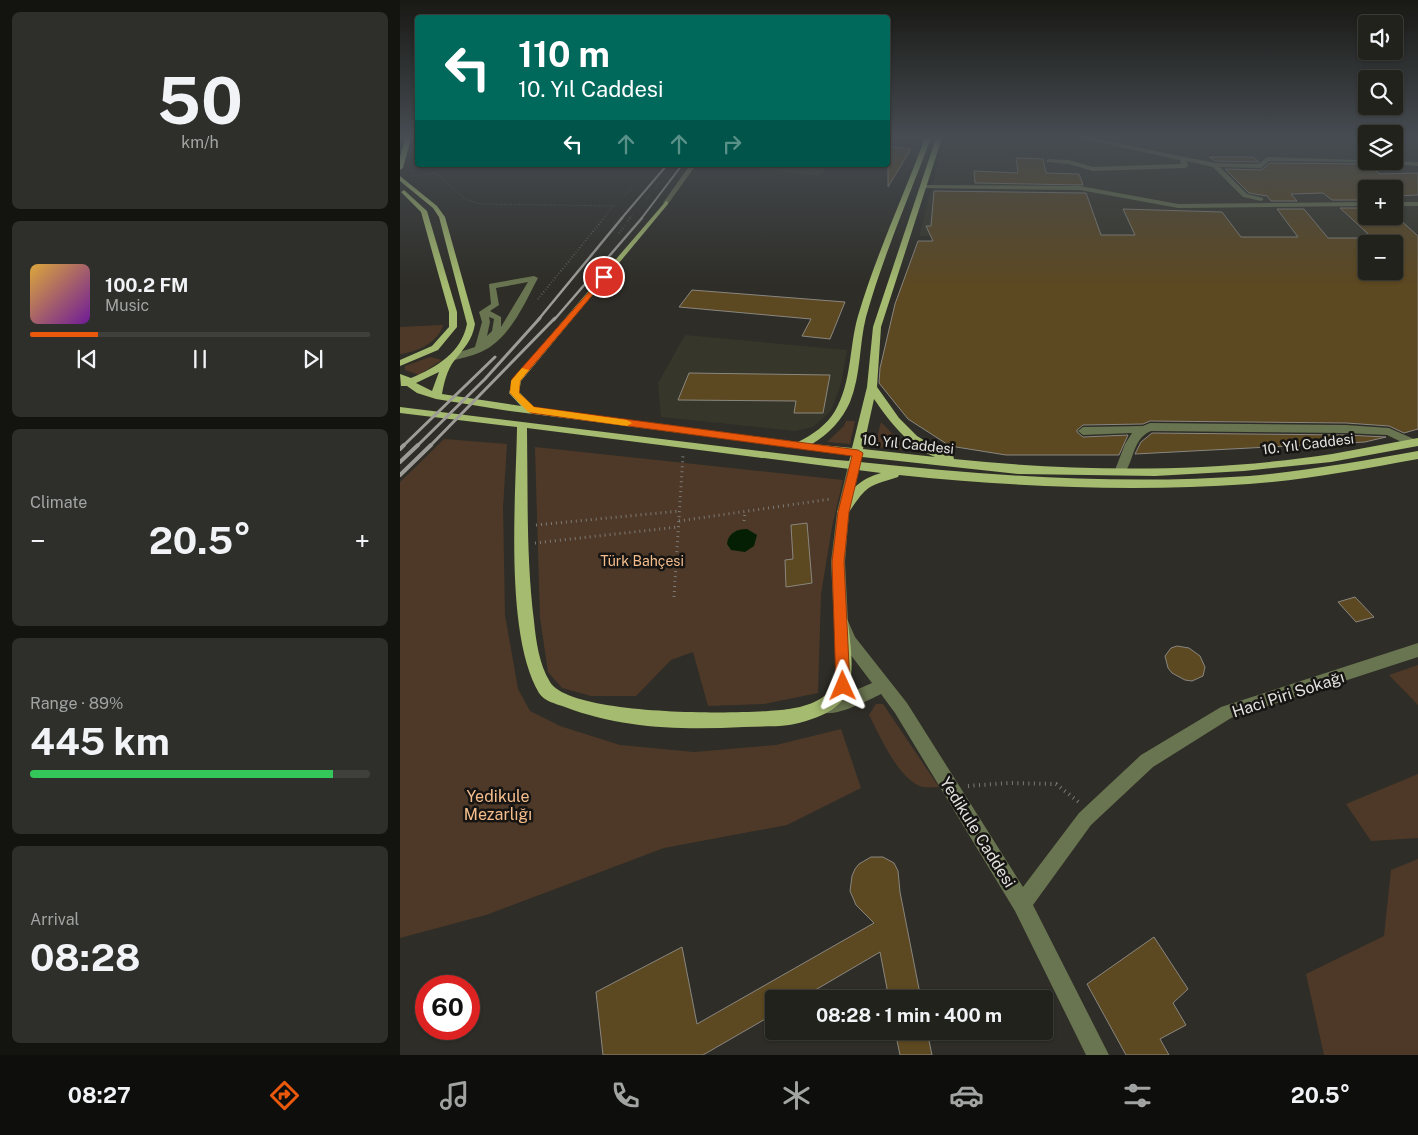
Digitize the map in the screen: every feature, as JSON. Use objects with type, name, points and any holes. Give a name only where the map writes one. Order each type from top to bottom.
[{"type":"main road","points":[[411,187],[435,207],[442,217],[471,324],[469,337],[451,358],[440,380],[436,396]]},
{"type":"main road","points":[[798,446],[826,430],[839,413],[850,391],[858,333],[864,311],[910,187]]},
{"type":"main road","points":[[854,466],[872,387],[877,327],[922,187]]},
{"type":"main road","points":[[400,189],[424,211],[453,312],[454,327],[435,348],[400,363]]},
{"type":"main road","points":[[531,410],[514,393],[516,381],[666,203]]},
{"type":"main road","points":[[405,384],[451,358]]},
{"type":"main road","name":"10. Yıl Caddesi","points":[[400,377],[405,384],[436,396],[531,410],[798,446],[978,466],[1048,471],[1121,470],[1154,472],[1244,467],[1331,458],[1415,443]]},
{"type":"main road","points":[[872,387],[897,425],[922,448],[978,466]]},
{"type":"main road","name":"10. Yıl Caddesi","points":[[400,410],[854,466],[1033,482],[1173,483],[1276,477],[1354,467],[1418,455]]},
{"type":"main road","points":[[522,424],[522,544],[527,630],[537,676],[546,691],[560,698],[620,716],[664,720],[789,718],[826,706],[843,686],[841,620]]},
{"type":"main road","points":[[843,512],[867,480],[912,472]]},
{"type":"street","points":[[666,203],[677,187]]},
{"type":"street","points":[[959,187],[1080,188],[1178,206],[1358,204]]},
{"type":"street","points":[[1237,187],[1245,196],[1256,199],[1358,197]]},
{"type":"street","points":[[1403,198],[1418,198]]},
{"type":"street","points":[[1403,204],[1418,204]]},
{"type":"street","points":[[451,358],[479,350],[492,343],[511,321],[513,314],[534,278],[492,286],[495,305],[483,312]]},
{"type":"street","points":[[469,312],[513,314]]},
{"type":"street","points":[[479,350],[486,322],[483,312]]},
{"type":"street","points":[[1083,431],[1150,427],[1346,429],[1389,432],[1415,443]]},
{"type":"street","points":[[1121,470],[1133,437],[1141,429]]},
{"type":"street","name":"Yedikule Caddesi","points":[[854,466],[843,512],[838,562],[841,620],[849,641],[884,685],[1022,904],[1098,1055]]},
{"type":"street","name":"Haci Piri Sokağı","points":[[1022,904],[1092,814],[1147,761],[1227,712],[1383,663],[1418,650]]},
{"type":"street","points":[[826,706],[851,700],[884,685]]},
{"type":"path","points":[[452,187],[467,200],[482,204],[615,206],[537,300]]},
{"type":"path","points":[[624,196],[631,187]]},
{"type":"path","points":[[646,199],[651,193]]},
{"type":"path","points":[[628,221],[634,214]]},
{"type":"path","points":[[619,233],[625,226]]},
{"type":"path","points":[[674,597],[685,445]]},
{"type":"path","points":[[679,520],[847,497]]},
{"type":"path","points":[[522,527],[680,511]]},
{"type":"path","points":[[744,521],[745,512]]},
{"type":"path","points":[[522,544],[678,527]]},
{"type":"path","points":[[950,787],[1008,783],[1056,784],[1092,814]]},
{"type":"shaded area","points":[[932,187],[1358,187],[1358,225],[1403,225],[1403,187],[1418,187],[1418,239],[1403,239],[1403,235],[1358,235],[1358,239],[919,236]]},
{"type":"shaded area","points":[[685,335],[847,350],[841,384],[831,411],[813,427],[795,431],[661,417],[658,383]]},
{"type":"shaded area","points":[[747,529],[757,535],[754,546],[745,552],[731,550],[727,544],[731,534]]},
{"type":"green space","points":[[443,325],[432,342],[420,349],[400,354],[400,327]]},
{"type":"green space","points":[[430,357],[442,360],[419,375],[405,370],[405,366]]},
{"type":"green space","points":[[846,421],[855,421],[850,444],[827,442],[844,426]]},
{"type":"green space","points":[[881,422],[908,450],[875,447]]},
{"type":"green space","name":"Yedikule Mezarlığı","points":[[444,439],[507,444],[503,507],[505,615],[518,689],[530,711],[560,726],[620,745],[694,752],[776,745],[841,729],[861,788],[787,825],[664,848],[486,915],[400,938],[400,482]]},
{"type":"green space","name":"Türk Bahçesi","points":[[535,447],[843,480],[832,527],[821,594],[818,693],[764,704],[708,706],[693,652],[671,660],[636,696],[591,696],[562,688],[548,672],[540,618]]},
{"type":"green space","points":[[1418,665],[1418,705],[1389,675]]},
{"type":"green space","points":[[876,704],[883,704],[939,787],[923,787],[914,783],[898,767],[869,715]]},
{"type":"green space","points":[[1418,774],[1418,838],[1371,841],[1346,804]]},
{"type":"green space","points":[[1418,859],[1418,1055],[1324,1055],[1306,974],[1384,936],[1391,870]]},
{"type":"building","points":[[1243,187],[1358,187],[1358,200],[1332,200],[1323,193],[1291,194],[1297,201],[1271,201],[1267,196],[1249,193]]},
{"type":"building","points":[[1403,187],[1418,187],[1418,195],[1403,196]]},
{"type":"building","points":[[934,191],[1086,193],[1101,235],[1135,235],[1123,209],[1222,212],[1241,237],[1298,237],[1277,209],[1304,209],[1328,238],[1358,238],[1358,280],[1403,280],[1403,235],[1369,235],[1358,225],[1403,225],[1403,222],[1418,236],[1418,429],[1404,433],[1389,426],[1346,423],[1150,421],[1143,424],[1083,425],[1077,430],[1083,437],[1128,435],[1119,455],[1006,455],[950,446],[908,419],[879,383],[880,368],[895,304],[918,241],[933,241],[926,226],[931,226]]},
{"type":"building","points":[[1340,208],[1358,208],[1358,225]]},
{"type":"building","points":[[692,290],[845,302],[830,339],[802,336],[811,319],[679,307]]},
{"type":"building","points":[[689,373],[830,375],[823,413],[794,413],[796,401],[678,400]]},
{"type":"building","points":[[1152,433],[1386,437],[1365,442],[1135,454],[1141,442]]},
{"type":"building","points":[[807,523],[812,583],[786,587],[785,560],[793,559],[791,525]]},
{"type":"building","points":[[1355,597],[1374,617],[1356,622],[1338,602]]},
{"type":"building","points":[[1177,646],[1189,648],[1200,656],[1205,667],[1203,676],[1192,681],[1185,680],[1172,673],[1168,668],[1165,656],[1171,648]]},
{"type":"building","points":[[871,857],[883,857],[894,863],[898,871],[900,892],[919,990],[887,990],[880,952],[815,990],[765,990],[765,1019],[703,1055],[603,1055],[596,992],[682,947],[697,1024],[874,923],[856,905],[850,891],[852,876],[859,864]]},
{"type":"building","points":[[1154,937],[1188,989],[1173,1003],[1186,1025],[1160,1039],[1169,1055],[1126,1055],[1087,984]]},
{"type":"building","points":[[897,1040],[929,1040],[932,1055],[900,1055]]},
{"type":"railway","points":[[621,219],[648,187]]},
{"type":"railway","points":[[641,219],[665,187]]},
{"type":"railway","points":[[538,320],[622,218]]},
{"type":"railway","points":[[554,320],[642,218]]},
{"type":"railway","points":[[417,446],[485,379],[540,318]]},
{"type":"railway","points":[[431,445],[555,318]]},
{"type":"railway","points":[[403,446],[495,357]]},
{"type":"railway","points":[[400,462],[418,445]]},
{"type":"railway","points":[[400,475],[431,445]]},
{"type":"railway","points":[[400,449],[403,446]]},
{"type":"slow traffic","points":[[525,370],[516,381],[514,393],[531,410],[627,423]]},
{"type":"route","points":[[604,277],[516,381],[514,393],[531,410],[858,453],[843,512],[838,562],[843,686]]}]
